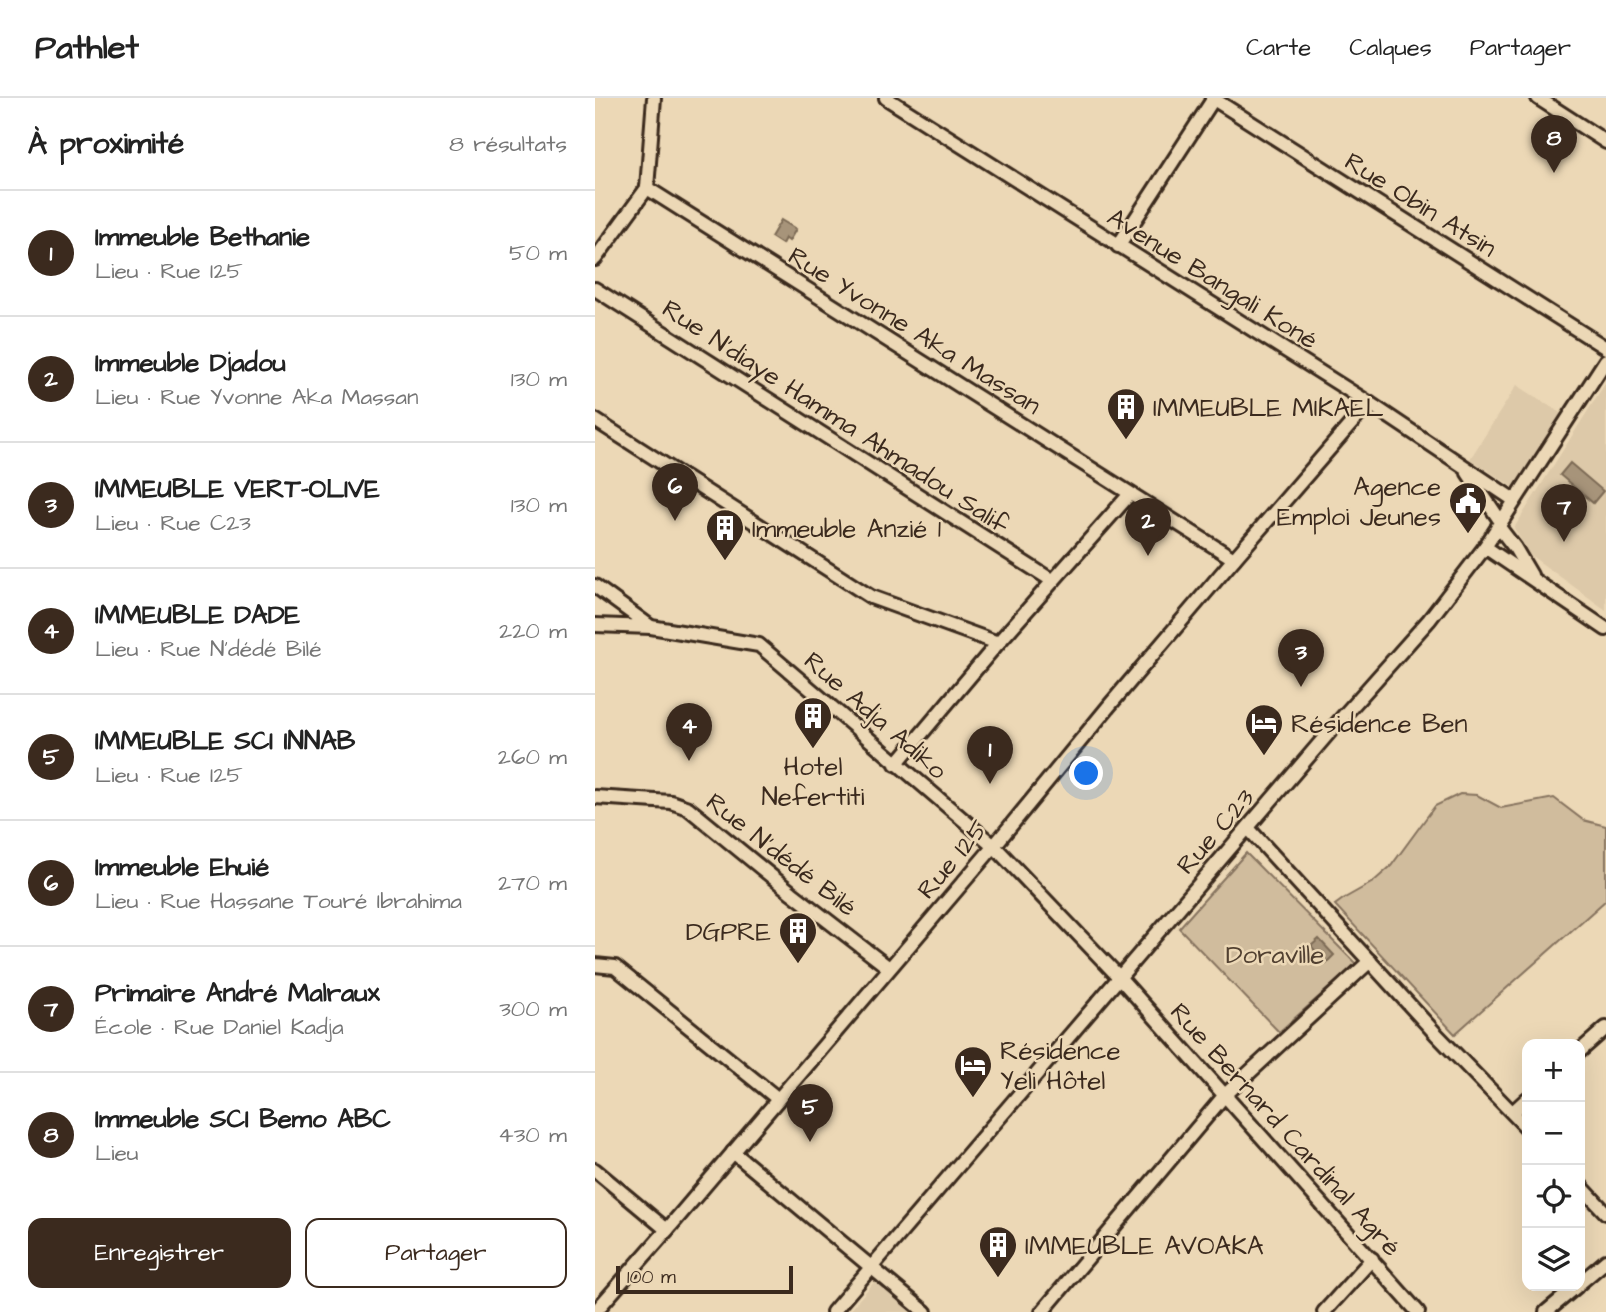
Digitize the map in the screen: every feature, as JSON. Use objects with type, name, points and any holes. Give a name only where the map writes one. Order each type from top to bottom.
[{"type":"street","points":[[595,259],[647,188],[654,98]]},
{"type":"street","name":"Avenue Bangali Koné","points":[[885,98],[1369,403],[1514,500]]},
{"type":"street","points":[[1118,246],[1213,98]]},
{"type":"street","name":"Rue Obin Atsin","points":[[1213,98],[1606,348]]},
{"type":"street","points":[[1538,98],[1606,142]]},
{"type":"street","name":"Rue Yvonne Aka Massan","points":[[647,188],[1234,559]]},
{"type":"street","name":"Rue N'diaye Hamma Ahmadou Salif","points":[[595,289],[1053,581]]},
{"type":"street","name":"Rue C23","points":[[833,1312],[1332,729],[1429,620],[1485,547],[1606,360]]},
{"type":"street","name":"Rue I25","points":[[595,1312],[1369,403]]},
{"type":"street","points":[[595,419],[871,597],[998,643]]},
{"type":"street","points":[[1463,465],[1534,579]]},
{"type":"street","points":[[896,764],[1129,494]]},
{"type":"street","points":[[1485,547],[1606,629]]},
{"type":"street","name":"Rue Adja Adiko","points":[[595,586],[651,627],[759,645],[993,846],[1119,977]]},
{"type":"street","points":[[595,625],[651,627]]},
{"type":"street","name":"Rue N'dédé Bilé","points":[[595,797],[671,802],[688,808],[889,968]]},
{"type":"street","points":[[1248,828],[1436,1034],[1522,1122]]},
{"type":"street","points":[[1042,1312],[1223,1096],[1370,961]]},
{"type":"street","points":[[595,965],[615,967],[778,1099]]},
{"type":"street","name":"Rue Bernard Cardinal Agré","points":[[1119,977],[1372,1259],[1413,1310]]},
{"type":"street","points":[[1585,1047],[1606,1028]]},
{"type":"street","points":[[1513,1112],[1524,1102]]},
{"type":"street","points":[[733,1152],[925,1312]]},
{"type":"street","points":[[595,1170],[667,1230]]},
{"type":"street","points":[[1585,1190],[1606,1213]]},
{"type":"street","points":[[1324,1312],[1372,1259]]},
{"type":"street","points":[[1585,1278],[1606,1261]]},
{"type":"street","points":[[1546,1312],[1570,1291]]},
{"type":"shaded area","points":[[781,220],[796,229],[789,241],[785,238],[782,244],[771,237]]},
{"type":"shaded area","points":[[1606,382],[1606,610],[1530,555],[1514,528]]},
{"type":"shaded area","points":[[1517,385],[1562,414],[1515,488],[1470,459]]},
{"type":"shaded area","points":[[1570,463],[1603,491],[1593,503],[1560,475]]},
{"type":"shaded area","points":[[1319,939],[1334,955],[1326,963],[1311,946]]},
{"type":"shaded area","points":[[876,1280],[914,1312],[848,1312]]},
{"type":"green space","points":[[1460,794],[1477,795],[1501,808],[1554,798],[1583,820],[1606,826],[1606,900],[1455,1034],[1335,905],[1373,882],[1391,866],[1435,806]]},
{"type":"green space","name":"Doraville","points":[[1246,853],[1356,964],[1279,1032],[1179,928]]},
{"type":"place","name":"Immeuble SCI Bemo ABC","points":[[1554,173]]},
{"type":"place","name":"IMMEUBLE MIKAEL","points":[[1126,441]]},
{"type":"place","name":"Immeuble Ehuié","points":[[675,521]]},
{"type":"place","name":"Agence Emploi Jeunes","points":[[1468,535]]},
{"type":"place","name":"Primaire André Malraux","points":[[1564,542]]},
{"type":"place","name":"Immeuble Djadou","points":[[1148,556]]},
{"type":"place","name":"Immeuble Anzié 1","points":[[725,562]]},
{"type":"place","name":"IMMEUBLE VERT-OLIVE","points":[[1301,687]]},
{"type":"place","name":"Hotel Nefertiti","points":[[813,750]]},
{"type":"place","name":"Résidence Ben","points":[[1264,757]]},
{"type":"place","name":"IMMEUBLE DADE","points":[[689,761]]},
{"type":"place","name":"Immeuble Bethanie","points":[[990,784]]},
{"type":"place","name":"DGPRE","points":[[798,965]]},
{"type":"place","name":"Résidence Yeli Hôtel","points":[[973,1099]]},
{"type":"place","name":"IMMEUBLE SCI INNAB","points":[[810,1142]]},
{"type":"place","name":"IMMEUBLE AVOAKA","points":[[998,1279]]}]
